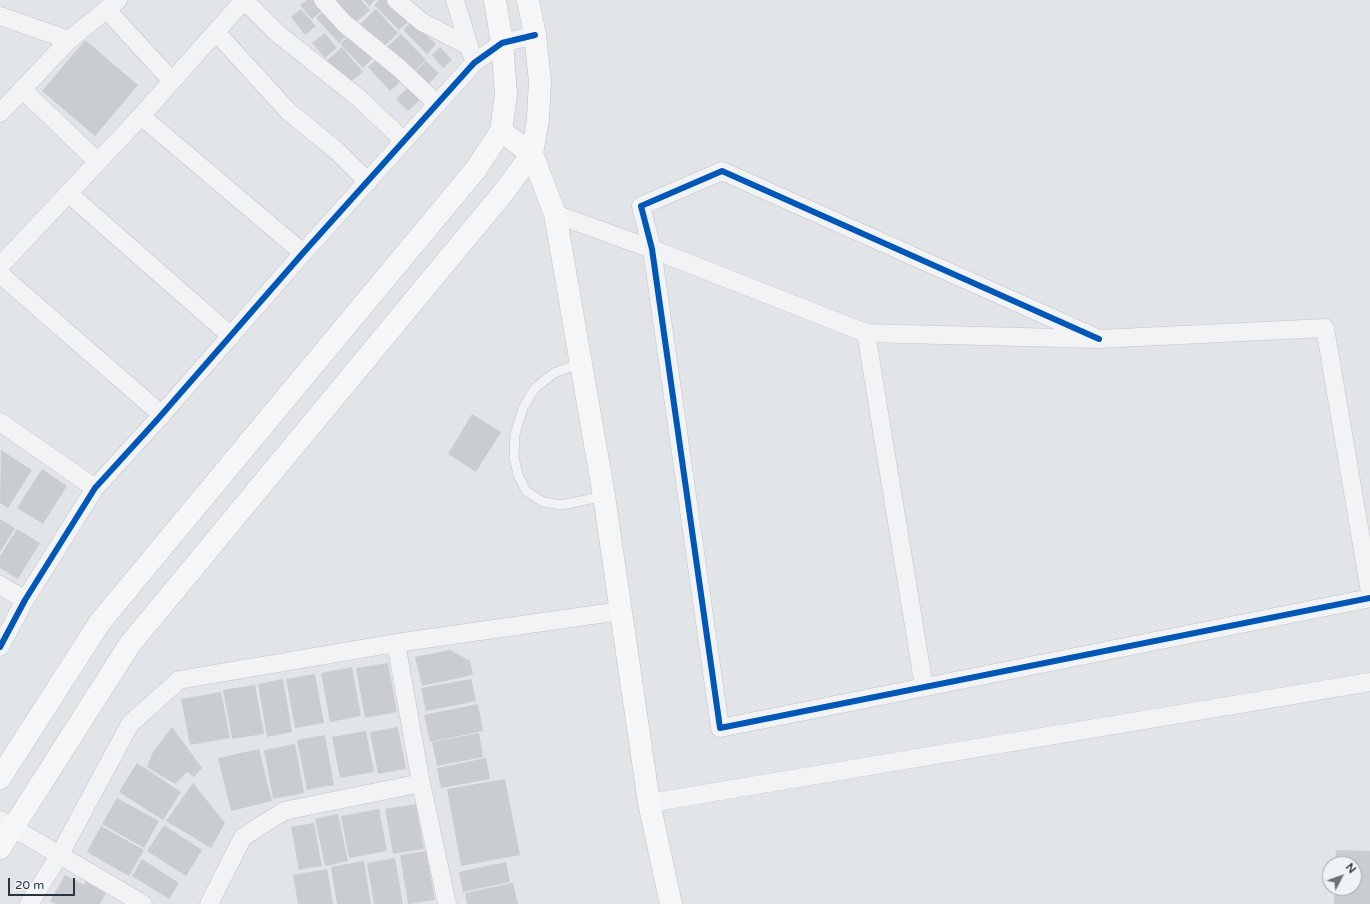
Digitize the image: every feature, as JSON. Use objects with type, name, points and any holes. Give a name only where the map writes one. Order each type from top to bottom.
[{"type":"main road","points":[[0,778],[100,622],[476,169],[501,131],[506,94],[502,43],[495,0]]},
{"type":"main road","points":[[0,848],[7,824],[130,644],[498,199],[532,154],[538,119],[540,81],[535,35],[528,0]]},
{"type":"main road","points":[[501,131],[532,154],[555,214],[604,496],[649,803],[671,904]]},
{"type":"street","points":[[0,266],[141,116],[244,0],[276,33],[360,99],[404,141]]},
{"type":"street","points":[[322,0],[345,24],[399,68],[437,104]]},
{"type":"street","points":[[396,0],[422,22],[472,55]]},
{"type":"street","points":[[455,0],[472,55]]},
{"type":"street","points":[[0,113],[68,40],[113,5],[172,81]]},
{"type":"street","points":[[0,16],[68,40]]},
{"type":"street","points":[[216,32],[288,111],[337,151],[368,182]]},
{"type":"street","points":[[0,647],[25,600],[95,488],[162,415],[303,253],[437,104],[472,55],[502,43],[535,35]]},
{"type":"street","points":[[22,89],[98,162]]},
{"type":"street","points":[[141,116],[303,253]]},
{"type":"street","points":[[1099,338],[722,171],[641,206],[652,249],[720,728],[1370,598]]},
{"type":"street","points":[[68,193],[231,336]]},
{"type":"street","points":[[555,214],[652,249],[866,333],[1099,338],[1325,328],[1370,592]]},
{"type":"street","points":[[0,274],[162,415]]},
{"type":"street","points":[[866,333],[924,687]]},
{"type":"street","points":[[0,422],[95,488]]},
{"type":"street","points":[[0,585],[25,600]]},
{"type":"street","points":[[29,904],[60,854],[130,724],[179,680],[396,643],[620,611]]},
{"type":"street","points":[[396,643],[421,783],[447,904]]},
{"type":"street","points":[[649,803],[1370,682]]},
{"type":"street","points":[[209,904],[243,837],[284,811],[421,783]]},
{"type":"street","points":[[7,824],[143,904]]},
{"type":"lane","points":[[581,363],[554,373],[535,388],[523,408],[516,434],[514,457],[518,475],[526,491],[543,502],[562,505],[604,496]]},
{"type":"building","points":[[307,0],[317,0],[324,9],[312,19],[300,5]]},
{"type":"building","points":[[331,0],[361,0],[370,10],[353,25]]},
{"type":"building","points":[[364,0],[375,0],[369,6]]},
{"type":"building","points":[[379,0],[388,0],[409,21],[399,30],[374,5]]},
{"type":"building","points":[[301,9],[316,26],[305,35],[291,17]]},
{"type":"building","points":[[326,9],[348,34],[339,43],[316,18]]},
{"type":"building","points":[[376,9],[398,33],[380,50],[358,26]]},
{"type":"building","points":[[412,21],[436,44],[427,54],[403,30]]},
{"type":"building","points":[[353,32],[375,56],[363,68],[340,44]]},
{"type":"building","points":[[325,33],[337,48],[325,58],[312,43]]},
{"type":"building","points":[[401,34],[426,60],[410,75],[385,49]]},
{"type":"building","points":[[85,40],[138,85],[95,136],[42,91]]},
{"type":"building","points":[[342,47],[363,72],[347,85],[326,61]]},
{"type":"building","points":[[440,47],[452,60],[443,68],[432,55]]},
{"type":"building","points":[[379,57],[401,81],[390,91],[368,67]]},
{"type":"building","points":[[426,61],[439,73],[427,85],[414,73]]},
{"type":"building","points":[[411,85],[423,97],[408,111],[396,99]]},
{"type":"building","points":[[472,414],[501,432],[476,472],[448,454]]},
{"type":"building","points":[[1,450],[32,470],[8,508],[0,503]]},
{"type":"building","points":[[42,469],[67,486],[43,524],[17,508]]},
{"type":"building","points":[[0,519],[15,528],[0,552]]},
{"type":"building","points":[[17,529],[40,543],[18,579],[0,568],[0,556]]},
{"type":"building","points":[[450,650],[470,661],[473,675],[422,686],[415,657]]},
{"type":"building","points":[[388,663],[397,712],[365,718],[356,668]]},
{"type":"building","points":[[352,667],[361,716],[330,722],[321,673]]},
{"type":"building","points":[[315,674],[324,723],[295,728],[286,679]]},
{"type":"building","points":[[283,679],[292,732],[267,737],[258,684]]},
{"type":"building","points":[[471,679],[476,701],[426,711],[421,688]]},
{"type":"building","points":[[255,685],[264,734],[232,739],[223,690]]},
{"type":"building","points":[[221,692],[230,738],[190,745],[181,699]]},
{"type":"building","points":[[478,704],[483,731],[430,742],[424,715]]},
{"type":"building","points":[[172,727],[202,768],[194,777],[187,772],[175,784],[147,767],[153,752]]},
{"type":"building","points":[[398,727],[406,769],[378,774],[370,732]]},
{"type":"building","points":[[366,731],[374,772],[340,778],[332,737]]},
{"type":"building","points":[[479,733],[483,757],[437,766],[432,742]]},
{"type":"building","points":[[325,735],[334,785],[307,790],[297,740]]},
{"type":"building","points":[[295,744],[304,793],[273,799],[264,750]]},
{"type":"building","points":[[259,749],[272,801],[231,811],[218,758]]},
{"type":"building","points":[[486,758],[490,779],[441,788],[437,768]]},
{"type":"building","points":[[137,763],[181,792],[163,820],[119,792]]},
{"type":"building","points":[[505,779],[520,855],[461,866],[447,789]]},
{"type":"building","points":[[193,783],[225,823],[211,848],[166,821]]},
{"type":"building","points":[[117,798],[159,821],[144,848],[102,824]]},
{"type":"building","points":[[416,804],[424,849],[393,854],[385,809]]},
{"type":"building","points":[[379,809],[387,851],[349,858],[341,816]]},
{"type":"building","points":[[338,814],[348,861],[325,866],[315,819]]},
{"type":"building","points":[[314,823],[322,866],[299,870],[291,827]]},
{"type":"building","points":[[164,825],[202,850],[186,876],[147,851]]},
{"type":"building","points":[[101,826],[144,850],[129,876],[87,852]]},
{"type":"building","points":[[1336,850],[1370,851],[1370,904],[1334,904],[1334,896],[1362,896],[1362,856],[1336,856]]},
{"type":"building","points":[[426,851],[435,900],[408,904],[400,855]]},
{"type":"building","points":[[395,858],[403,904],[374,904],[367,863]]},
{"type":"building","points":[[142,859],[179,883],[169,899],[132,876]]},
{"type":"building","points":[[364,861],[371,904],[337,904],[331,867]]},
{"type":"building","points":[[506,862],[510,882],[463,892],[459,872]]},
{"type":"building","points":[[327,869],[333,904],[298,904],[293,875]]},
{"type":"building","points":[[65,875],[84,885],[87,879],[107,891],[100,904],[55,904],[50,901]]},
{"type":"building","points":[[513,883],[518,904],[467,904],[465,893]]},
{"type":"cycle path","points":[[0,647],[25,600],[95,488],[474,63],[502,43],[535,35]]},
{"type":"cycle path","points":[[1099,339],[722,171],[641,206],[652,249],[720,728],[1370,598]]}]
